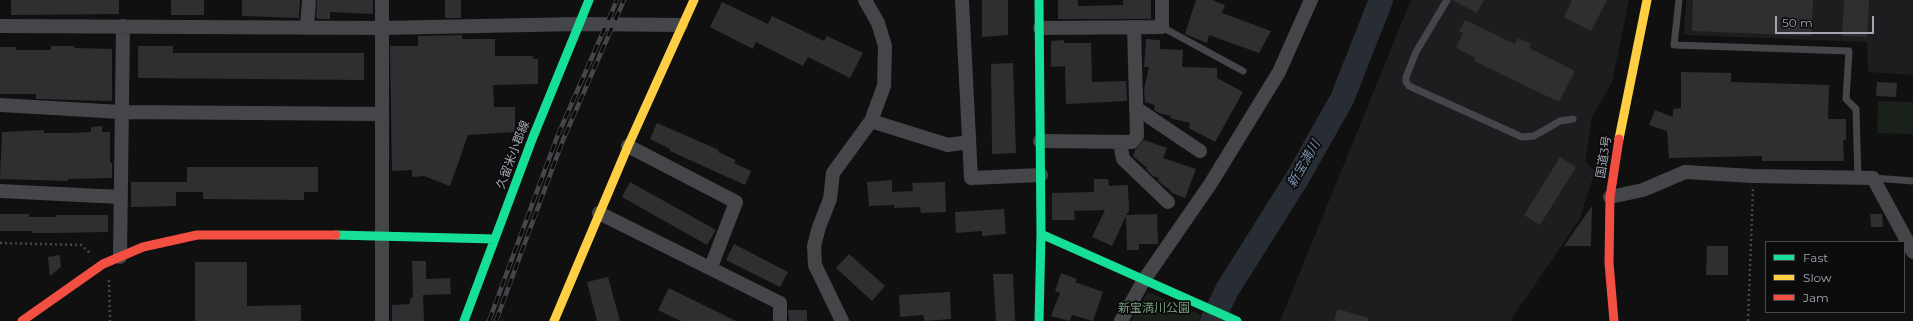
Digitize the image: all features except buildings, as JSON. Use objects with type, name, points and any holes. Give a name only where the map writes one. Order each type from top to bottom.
[{"type":"main road","name":"久留米小郡線","points":[[464,321],[533,137],[589,0]]},
{"type":"main road","points":[[554,321],[599,212],[694,0]]},
{"type":"main road","points":[[1039,0],[1041,175],[1039,321]]},
{"type":"main road","name":"国道3号","points":[[1614,321],[1609,263],[1610,197],[1621,127],[1647,0]]},
{"type":"main road","points":[[1041,234],[1237,321]]},
{"type":"main road","points":[[22,321],[103,264],[143,247],[197,235],[383,235],[494,239]]},
{"type":"street","points":[[307,28],[308,0]]},
{"type":"street","points":[[382,0],[382,321]]},
{"type":"street","points":[[842,321],[815,265],[814,246],[819,227],[830,199],[833,173],[870,121],[884,86],[885,46],[878,23],[865,0]]},
{"type":"street","points":[[962,0],[971,178],[1041,175]]},
{"type":"street","points":[[1040,28],[1162,27],[1162,0]]},
{"type":"street","points":[[1121,321],[1144,280],[1211,183],[1279,72],[1311,0]]},
{"type":"street","points":[[0,26],[381,28],[579,24],[682,25]]},
{"type":"street","points":[[120,257],[123,26]]},
{"type":"street","points":[[1040,141],[1132,142],[1137,136],[1134,27]]},
{"type":"street","points":[[0,105],[121,112],[382,114]]},
{"type":"street","points":[[1136,108],[1200,151]]},
{"type":"street","points":[[870,121],[948,145],[969,142]]},
{"type":"street","points":[[1120,142],[1123,159],[1168,202]]},
{"type":"street","points":[[628,146],[736,202],[711,267]]},
{"type":"street","points":[[1610,197],[1643,190],[1684,172],[1753,176],[1873,178],[1913,252]]},
{"type":"street","points":[[0,191],[120,197]]},
{"type":"street","points":[[599,212],[780,303],[780,321]]},
{"type":"lane","points":[[1447,0],[1416,52],[1406,77],[1406,82],[1409,86],[1522,137],[1534,136],[1560,121],[1572,119]]},
{"type":"lane","points":[[1679,0],[1674,44],[1849,51],[1846,99],[1856,109],[1858,178]]},
{"type":"lane","points":[[1162,27],[1243,71]]},
{"type":"lane","points":[[1873,178],[1913,181]]},
{"type":"path","points":[[1748,321],[1753,176]]},
{"type":"path","points":[[0,243],[81,245],[93,255]]},
{"type":"path","points":[[109,275],[110,321]]},
{"type":"shaded area","points":[[1411,0],[1629,0],[1612,82],[1592,117],[1585,162],[1595,171],[1579,220],[1510,321],[1280,321]]},
{"type":"shaded area","points":[[1686,0],[1913,0],[1913,75],[1868,72],[1867,42],[1684,35]]},
{"type":"green space","points":[[1878,101],[1913,102],[1913,134],[1877,133]]},
{"type":"green space","name":"新宝満川公園","points":[[1148,292],[1201,315],[1198,321],[1131,321]]},
{"type":"waterway","name":"新宝満川","points":[[1212,321],[1227,290],[1298,177],[1342,99],[1381,0]]},
{"type":"railway","points":[[489,321],[557,137],[617,0]]},
{"type":"railway","points":[[496,321],[563,140],[624,0]]},
{"type":"traffic: fast","points":[[464,321],[533,137],[589,0]]},
{"type":"traffic: fast","points":[[1039,0],[1041,234],[1039,321]]},
{"type":"traffic: fast","points":[[1041,234],[1237,321]]},
{"type":"traffic: fast","points":[[336,235],[495,239]]},
{"type":"traffic: slow","points":[[554,321],[628,146],[694,0]]},
{"type":"traffic: slow","points":[[1619,139],[1647,0]]},
{"type":"traffic: jam","points":[[1614,321],[1609,263],[1610,197],[1619,139]]},
{"type":"traffic: jam","points":[[22,321],[103,264],[143,247],[197,235],[336,235]]}]
